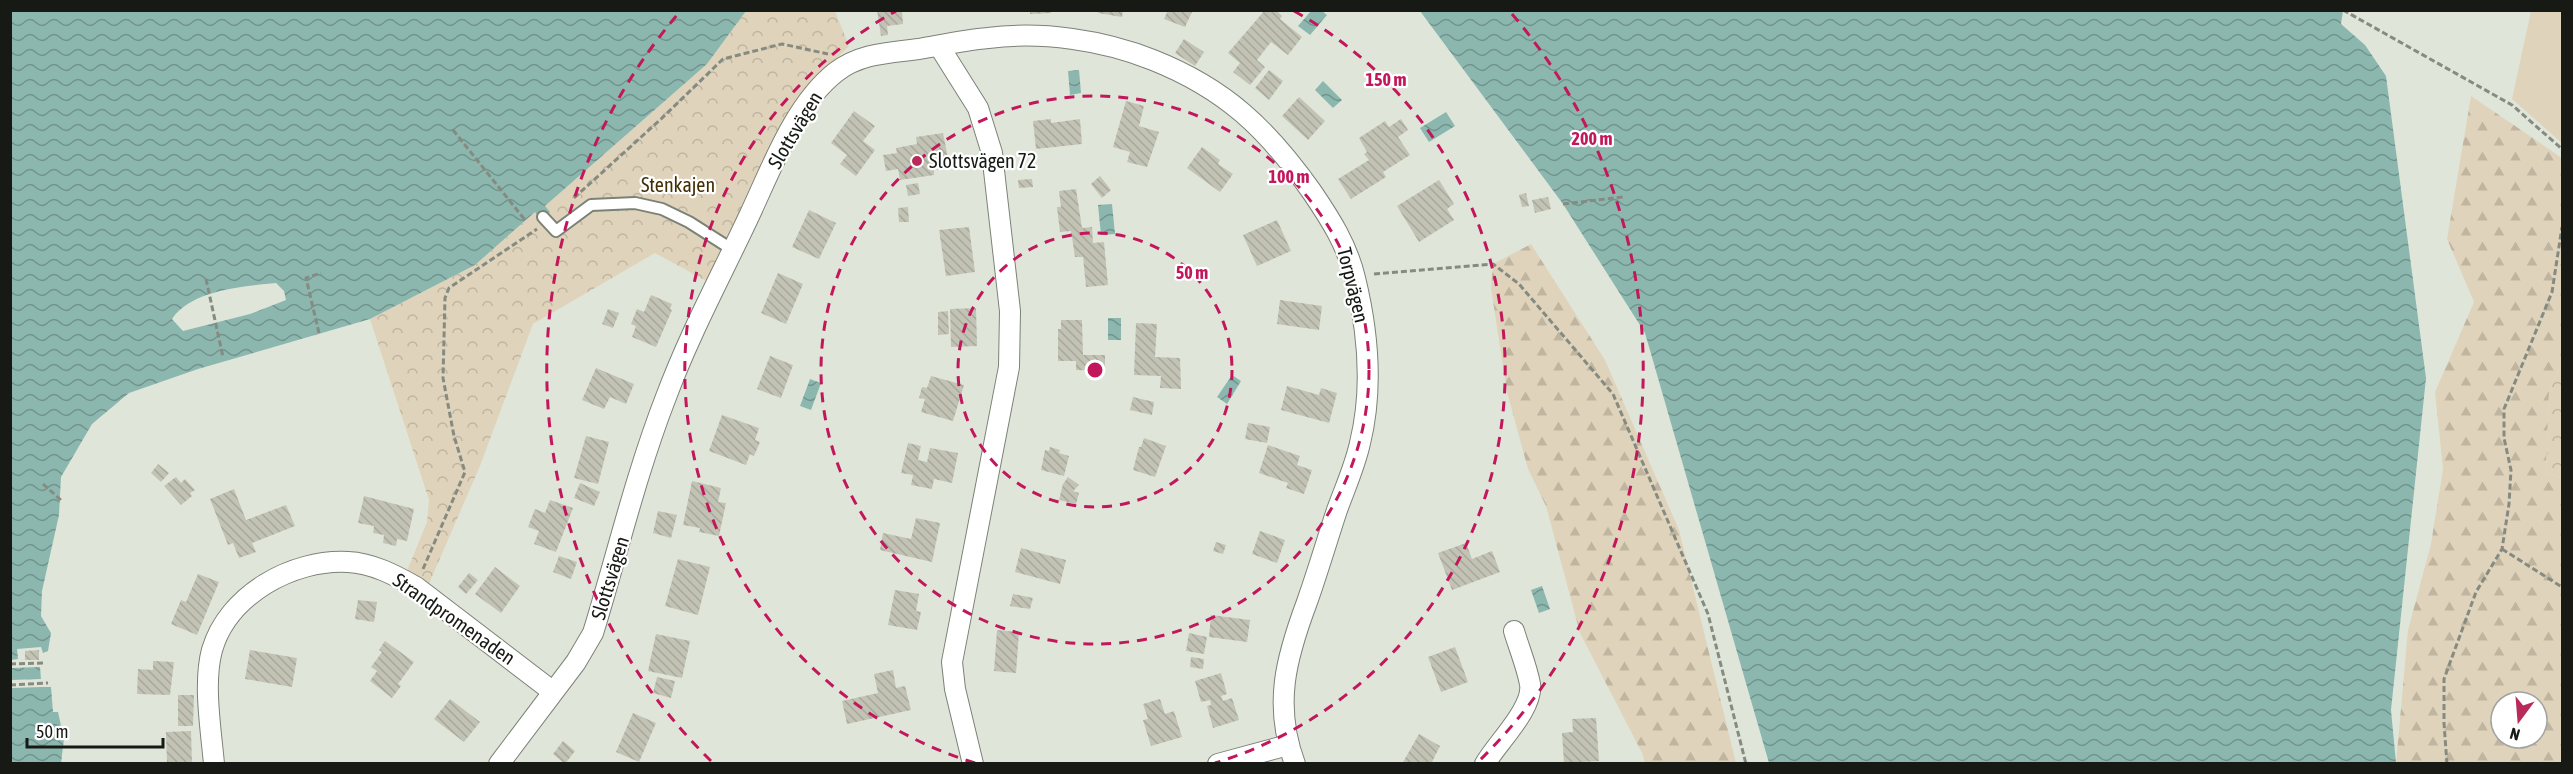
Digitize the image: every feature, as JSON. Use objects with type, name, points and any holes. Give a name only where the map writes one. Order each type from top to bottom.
[{"type":"street","name":"Torpvägen","points":[[939,46],[992,37],[1032,36],[1093,43],[1139,54],[1177,69],[1220,93],[1256,124],[1283,151],[1338,229],[1355,276],[1366,338],[1368,399],[1360,444],[1300,619],[1284,675],[1282,702],[1291,754]]},
{"type":"street","name":"Slottsvägen","points":[[499,764],[576,662],[593,633],[667,394],[778,154],[808,101],[833,74],[855,59],[939,46]]},
{"type":"street","points":[[939,46],[978,108],[992,153],[1010,311],[1009,367],[952,662],[955,689],[973,764]]},
{"type":"street","name":"Strandpromenaden","points":[[214,764],[210,722],[209,663],[217,636],[229,615],[250,595],[286,574],[319,564],[337,562],[366,564],[394,574],[416,587],[552,691]]},
{"type":"street","points":[[1485,764],[1525,709],[1530,685],[1514,631]]},
{"type":"street","points":[[1218,764],[1291,754]]},
{"type":"lane","points":[[545,219],[556,231],[591,205],[635,203],[662,209],[689,222],[733,250]]},
{"type":"path","points":[[2343,10],[2512,105],[2562,149]]},
{"type":"path","points":[[416,587],[465,472],[454,436],[443,378],[445,298],[449,288],[545,219],[662,119],[723,59],[782,44],[855,59]]},
{"type":"path","points":[[453,130],[525,220]]},
{"type":"path","points":[[1563,204],[1623,197]]},
{"type":"path","points":[[2447,764],[2444,679],[2476,592],[2502,549],[2509,504],[2511,470],[2504,438],[2504,409],[2552,292],[2562,227]]},
{"type":"path","points":[[1355,276],[1493,264],[1520,284],[1613,394],[1708,614],[1746,764]]},
{"type":"path","points":[[320,333],[306,278],[321,273]]},
{"type":"path","points":[[206,279],[223,357]]},
{"type":"path","points":[[43,484],[62,501]]},
{"type":"path","points":[[2502,549],[2562,587]]},
{"type":"path","points":[[10,664],[46,663]]},
{"type":"path","points":[[10,685],[48,683]]},
{"type":"green space","name":"Stenkajen","points":[[746,11],[835,11],[849,46],[819,76],[710,283],[655,253],[533,324],[480,466],[428,586],[407,571],[427,522],[429,500],[370,319],[475,265],[535,212],[540,220],[549,213],[544,207],[707,64]]},
{"type":"green space","points":[[2531,11],[2562,11],[2562,143],[2512,99]]},
{"type":"green space","points":[[2471,96],[2562,158],[2562,360],[2549,392],[2546,472],[2562,479],[2562,763],[2396,764],[2408,630],[2431,544],[2443,469],[2435,392],[2474,302],[2447,239]]},
{"type":"green space","points":[[1531,244],[1605,360],[1679,530],[1736,763],[1645,763],[1580,633],[1546,506],[1528,469],[1507,392],[1491,288],[1493,264]]},
{"type":"green space","points":[[2562,360],[2562,479],[2546,472],[2549,392]]},
{"type":"water","points":[[11,11],[746,11],[707,64],[545,206],[550,212],[540,220],[535,212],[475,265],[370,319],[198,369],[129,393],[92,424],[61,477],[59,515],[42,591],[41,616],[51,633],[48,651],[43,653],[41,647],[17,649],[18,659],[11,660]],"holes":[[[276,283],[284,291],[286,300],[250,314],[183,331],[172,319],[192,302],[219,291]]]},
{"type":"water","points":[[1311,11],[1322,11],[1327,15],[1310,35],[1298,26]]},
{"type":"water","points":[[1420,11],[2343,11],[2341,24],[2365,45],[2386,76],[2426,378],[2391,710],[2396,763],[1769,763],[1645,333],[1563,204]]},
{"type":"water","points":[[1079,70],[1081,93],[1070,95],[1068,71]]},
{"type":"water","points":[[1323,81],[1342,100],[1333,108],[1315,90]]},
{"type":"water","points":[[1446,112],[1455,126],[1429,142],[1420,128]]},
{"type":"water","points":[[1112,204],[1115,234],[1101,235],[1098,205]]},
{"type":"water","points":[[1108,318],[1121,318],[1121,340],[1108,340]]},
{"type":"water","points":[[1232,375],[1241,381],[1227,404],[1217,397]]},
{"type":"water","points":[[810,379],[821,383],[811,410],[800,406]]},
{"type":"water","points":[[1542,586],[1550,609],[1539,613],[1531,590]]},
{"type":"water","points":[[40,667],[41,679],[11,680],[11,668]]},
{"type":"water","points":[[51,687],[53,712],[58,712],[64,739],[61,763],[11,763],[11,688]]},
{"type":"building","points":[[877,10],[902,10],[903,24],[887,26],[888,35],[881,36]]},
{"type":"building","points":[[1030,10],[1051,10],[1051,13],[1030,14]]},
{"type":"building","points":[[1099,10],[1123,10],[1122,17],[1098,13]]},
{"type":"building","points":[[1168,10],[1193,10],[1185,27],[1164,19]]},
{"type":"building","points":[[1265,10],[1276,10],[1282,16],[1280,19],[1302,37],[1288,55],[1271,42],[1257,60],[1265,67],[1250,85],[1233,72],[1240,63],[1228,53]]},
{"type":"building","points":[[1184,39],[1204,52],[1195,66],[1175,53]]},
{"type":"building","points":[[1269,70],[1283,81],[1269,100],[1255,88]]},
{"type":"building","points":[[1299,97],[1325,121],[1308,140],[1282,116]]},
{"type":"building","points":[[1126,101],[1144,106],[1139,126],[1159,132],[1147,167],[1127,162],[1130,152],[1113,147]]},
{"type":"building","points":[[854,111],[875,126],[863,141],[875,150],[856,176],[840,164],[847,155],[831,143]]},
{"type":"building","points":[[1051,119],[1051,123],[1080,119],[1082,144],[1036,149],[1033,121]]},
{"type":"building","points":[[1401,119],[1408,130],[1398,137],[1410,155],[1383,172],[1386,177],[1351,199],[1338,179],[1369,160],[1364,154],[1367,152],[1359,138],[1385,121],[1389,127]]},
{"type":"building","name":"Slottsvägen 72","points":[[943,133],[950,168],[934,170],[934,175],[900,180],[898,169],[886,171],[883,155],[897,153],[896,148],[917,144],[916,137]]},
{"type":"building","points":[[1202,147],[1220,160],[1218,164],[1233,174],[1220,192],[1187,168]]},
{"type":"building","points":[[1100,176],[1111,190],[1102,198],[1091,184]]},
{"type":"building","points":[[1032,179],[1033,187],[1019,188],[1018,180]]},
{"type":"building","points":[[1439,180],[1454,204],[1447,209],[1454,220],[1419,242],[1397,206]]},
{"type":"building","points":[[918,183],[920,194],[908,196],[906,185]]},
{"type":"building","points":[[1076,189],[1082,228],[1092,227],[1093,243],[1104,242],[1108,285],[1086,287],[1083,257],[1075,257],[1071,231],[1060,232],[1057,207],[1061,207],[1059,191]]},
{"type":"building","points":[[1526,193],[1529,206],[1522,207],[1519,195]]},
{"type":"building","points":[[1548,197],[1551,209],[1535,213],[1532,200]]},
{"type":"building","points":[[908,207],[909,222],[899,222],[898,208]]},
{"type":"building","points":[[809,210],[836,223],[819,259],[792,247]]},
{"type":"building","points":[[1277,220],[1291,251],[1257,266],[1243,235]]},
{"type":"building","points":[[969,227],[975,272],[946,276],[939,230]]},
{"type":"building","points":[[778,273],[803,284],[786,324],[761,313]]},
{"type":"building","points":[[651,295],[672,304],[670,309],[672,310],[656,347],[632,337],[636,326],[631,324],[637,309],[644,312]]},
{"type":"building","points":[[1280,300],[1322,306],[1319,330],[1277,324]]},
{"type":"building","points":[[976,308],[977,346],[951,347],[950,309]]},
{"type":"building","points":[[608,309],[619,313],[613,328],[602,324]]},
{"type":"building","points":[[948,311],[949,334],[938,335],[938,312]]},
{"type":"building","points":[[1061,320],[1082,320],[1083,355],[1105,355],[1105,371],[1076,370],[1076,361],[1058,361],[1058,329],[1061,329]]},
{"type":"building","points":[[1136,323],[1157,324],[1155,357],[1180,358],[1181,389],[1160,388],[1161,376],[1134,375]]},
{"type":"building","points":[[770,356],[793,365],[781,398],[757,389]]},
{"type":"building","points":[[596,368],[634,384],[626,404],[610,397],[604,409],[582,400]]},
{"type":"building","points":[[931,376],[964,385],[953,421],[921,412],[925,399],[919,398],[922,387],[927,388]]},
{"type":"building","points":[[1287,386],[1319,395],[1321,388],[1337,393],[1329,423],[1281,410]]},
{"type":"building","points":[[1133,397],[1154,402],[1152,415],[1130,410]]},
{"type":"building","points":[[722,415],[759,428],[755,440],[760,442],[754,456],[750,454],[746,465],[709,451]]},
{"type":"building","points":[[1248,423],[1270,427],[1267,443],[1245,439]]},
{"type":"building","points":[[586,436],[609,442],[598,484],[574,478]]},
{"type":"building","points":[[1144,438],[1166,446],[1155,477],[1133,470],[1139,447]]},
{"type":"building","points":[[908,443],[921,446],[918,460],[927,462],[930,448],[958,453],[952,483],[934,479],[932,489],[911,485],[913,475],[901,473]]},
{"type":"building","points":[[1268,445],[1300,456],[1297,465],[1312,470],[1304,494],[1286,488],[1288,483],[1259,473]]},
{"type":"building","points":[[1050,447],[1069,456],[1064,476],[1041,470],[1045,450],[1049,451]]},
{"type":"building","points":[[158,464],[169,473],[161,482],[151,473]]},
{"type":"building","points":[[176,477],[181,483],[185,479],[195,490],[190,493],[192,496],[181,505],[164,486]]},
{"type":"building","points":[[1068,477],[1079,485],[1073,491],[1079,493],[1076,504],[1059,500],[1063,484]]},
{"type":"building","points":[[692,481],[721,488],[718,502],[726,503],[719,536],[699,532],[700,528],[683,525]]},
{"type":"building","points":[[580,483],[600,492],[594,506],[574,498]]},
{"type":"building","points":[[234,489],[246,520],[286,505],[295,526],[252,543],[256,552],[239,558],[233,543],[228,545],[210,499]]},
{"type":"building","points":[[364,496],[414,509],[407,541],[397,539],[396,546],[383,543],[384,535],[373,533],[374,526],[358,523]]},
{"type":"building","points":[[550,500],[573,508],[556,552],[534,544],[539,531],[528,527],[535,509],[545,513]]},
{"type":"building","points":[[658,511],[677,515],[671,538],[653,533]]},
{"type":"building","points":[[916,518],[940,523],[932,562],[880,550],[883,533],[911,539]]},
{"type":"building","points":[[1260,531],[1285,540],[1277,563],[1252,554]]},
{"type":"building","points":[[1216,542],[1226,545],[1223,554],[1213,551]]},
{"type":"building","points":[[1466,543],[1472,559],[1492,551],[1500,572],[1452,590],[1438,553]]},
{"type":"building","points":[[1021,548],[1066,560],[1060,584],[1015,572]]},
{"type":"building","points":[[559,556],[577,562],[571,579],[553,572]]},
{"type":"building","points":[[678,559],[710,567],[698,615],[665,606]]},
{"type":"building","points":[[495,567],[520,586],[501,613],[475,594]]},
{"type":"building","points":[[469,573],[478,580],[466,594],[458,587]]},
{"type":"building","points":[[198,574],[219,582],[197,635],[171,624],[181,600],[186,602]]},
{"type":"building","points":[[895,590],[919,594],[916,611],[921,612],[917,630],[888,625]]},
{"type":"building","points":[[1013,594],[1033,598],[1030,609],[1010,606]]},
{"type":"building","points":[[358,600],[377,602],[374,622],[355,619]]},
{"type":"building","points":[[1211,615],[1250,620],[1247,642],[1209,637]]},
{"type":"building","points":[[997,630],[1019,632],[1016,673],[994,671]]},
{"type":"building","points":[[1189,633],[1207,637],[1204,654],[1186,651]]},
{"type":"building","points":[[656,634],[690,641],[682,678],[648,671]]},
{"type":"building","points":[[385,641],[414,662],[398,684],[401,686],[392,698],[370,681],[377,671],[371,667],[382,652],[379,650]]},
{"type":"building","points":[[1455,647],[1468,682],[1441,692],[1428,657]]},
{"type":"building","points":[[39,650],[39,660],[25,660],[25,651]]},
{"type":"building","points":[[250,650],[297,658],[292,687],[245,679]]},
{"type":"building","points":[[1191,657],[1204,659],[1203,669],[1190,667]]},
{"type":"building","points":[[153,661],[174,662],[170,695],[137,694],[138,669],[153,670]]},
{"type":"building","points":[[893,670],[896,688],[905,686],[911,710],[847,724],[842,701],[878,693],[874,674]]},
{"type":"building","points":[[1221,673],[1227,694],[1221,696],[1223,701],[1232,698],[1239,720],[1213,728],[1207,706],[1211,705],[1210,700],[1201,702],[1195,681]]},
{"type":"building","points":[[657,677],[675,681],[671,698],[653,693]]},
{"type":"building","points":[[178,695],[194,695],[193,726],[178,726]]},
{"type":"building","points":[[450,699],[480,722],[464,742],[434,719]]},
{"type":"building","points":[[1160,699],[1165,714],[1174,711],[1182,737],[1151,746],[1143,720],[1148,719],[1143,704]]},
{"type":"building","points":[[633,713],[656,723],[639,762],[616,752]]},
{"type":"building","points":[[1596,718],[1599,761],[1564,763],[1562,733],[1573,732],[1572,719]]},
{"type":"building","points":[[191,731],[192,764],[167,764],[166,732]]},
{"type":"building","points":[[1419,734],[1440,746],[1431,764],[1402,764]]},
{"type":"building","points":[[563,741],[575,751],[565,764],[553,754]]},
{"type":"place","name":"Slottsvägen 72","points":[[917,161]]}]
